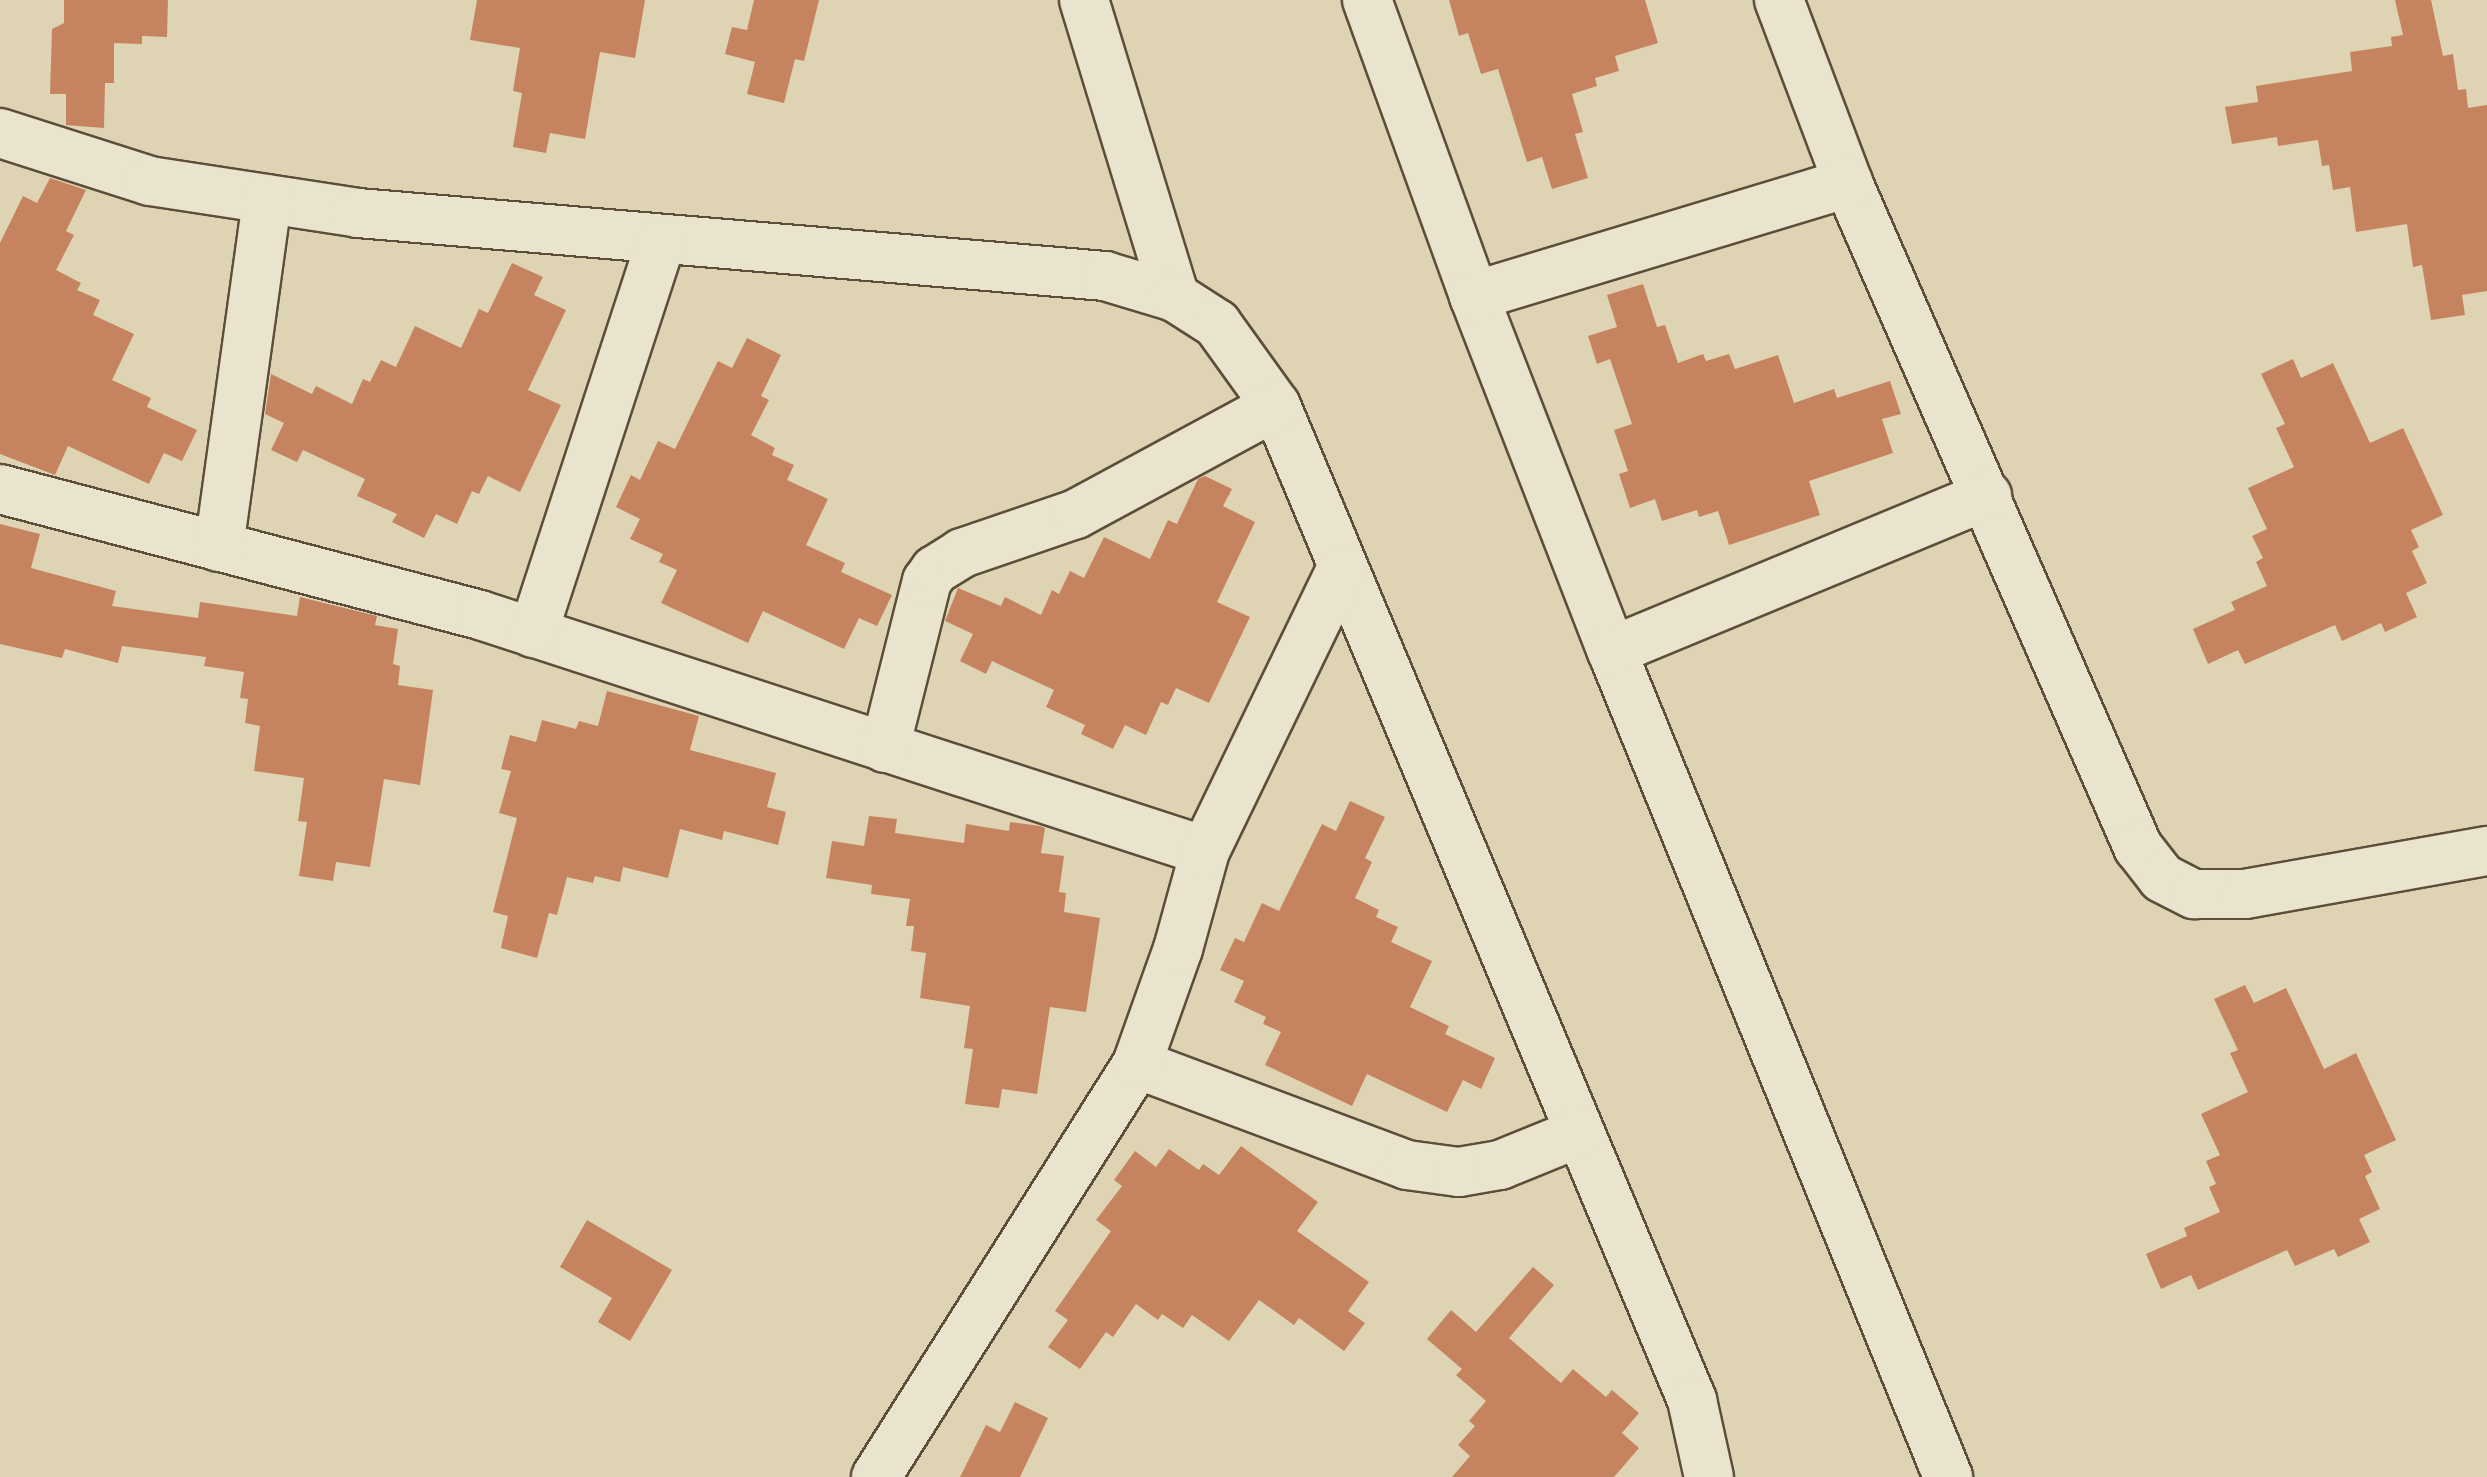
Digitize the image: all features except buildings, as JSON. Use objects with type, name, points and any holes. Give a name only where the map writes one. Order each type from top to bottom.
[{"type":"street","points":[[1084,0],[1176,297]]},
{"type":"street","points":[[1366,0],[1474,296],[1612,651],[1948,1477]]},
{"type":"street","points":[[1778,0],[1848,184],[2138,848],[2162,878],[2194,894],[2245,894],[2487,851]]},
{"type":"street","points":[[0,133],[150,181],[358,213],[662,242],[1104,276],[1176,297],[1217,324],[1276,406],[1341,570],[1692,1400],[1709,1477]]},
{"type":"street","points":[[1474,296],[1848,184]]},
{"type":"street","points":[[220,547],[267,199]]},
{"type":"street","points":[[533,632],[662,242]]},
{"type":"street","points":[[885,748],[934,570],[962,553],[1076,514],[1276,406]]},
{"type":"street","points":[[0,489],[533,632],[1205,851]]},
{"type":"street","points":[[1612,651],[1986,496]]},
{"type":"street","points":[[876,1477],[1137,1064],[1178,948],[1205,851],[1341,570]]},
{"type":"street","points":[[1137,1064],[1406,1165],[1460,1172],[1487,1167],[1579,1134]]}]
